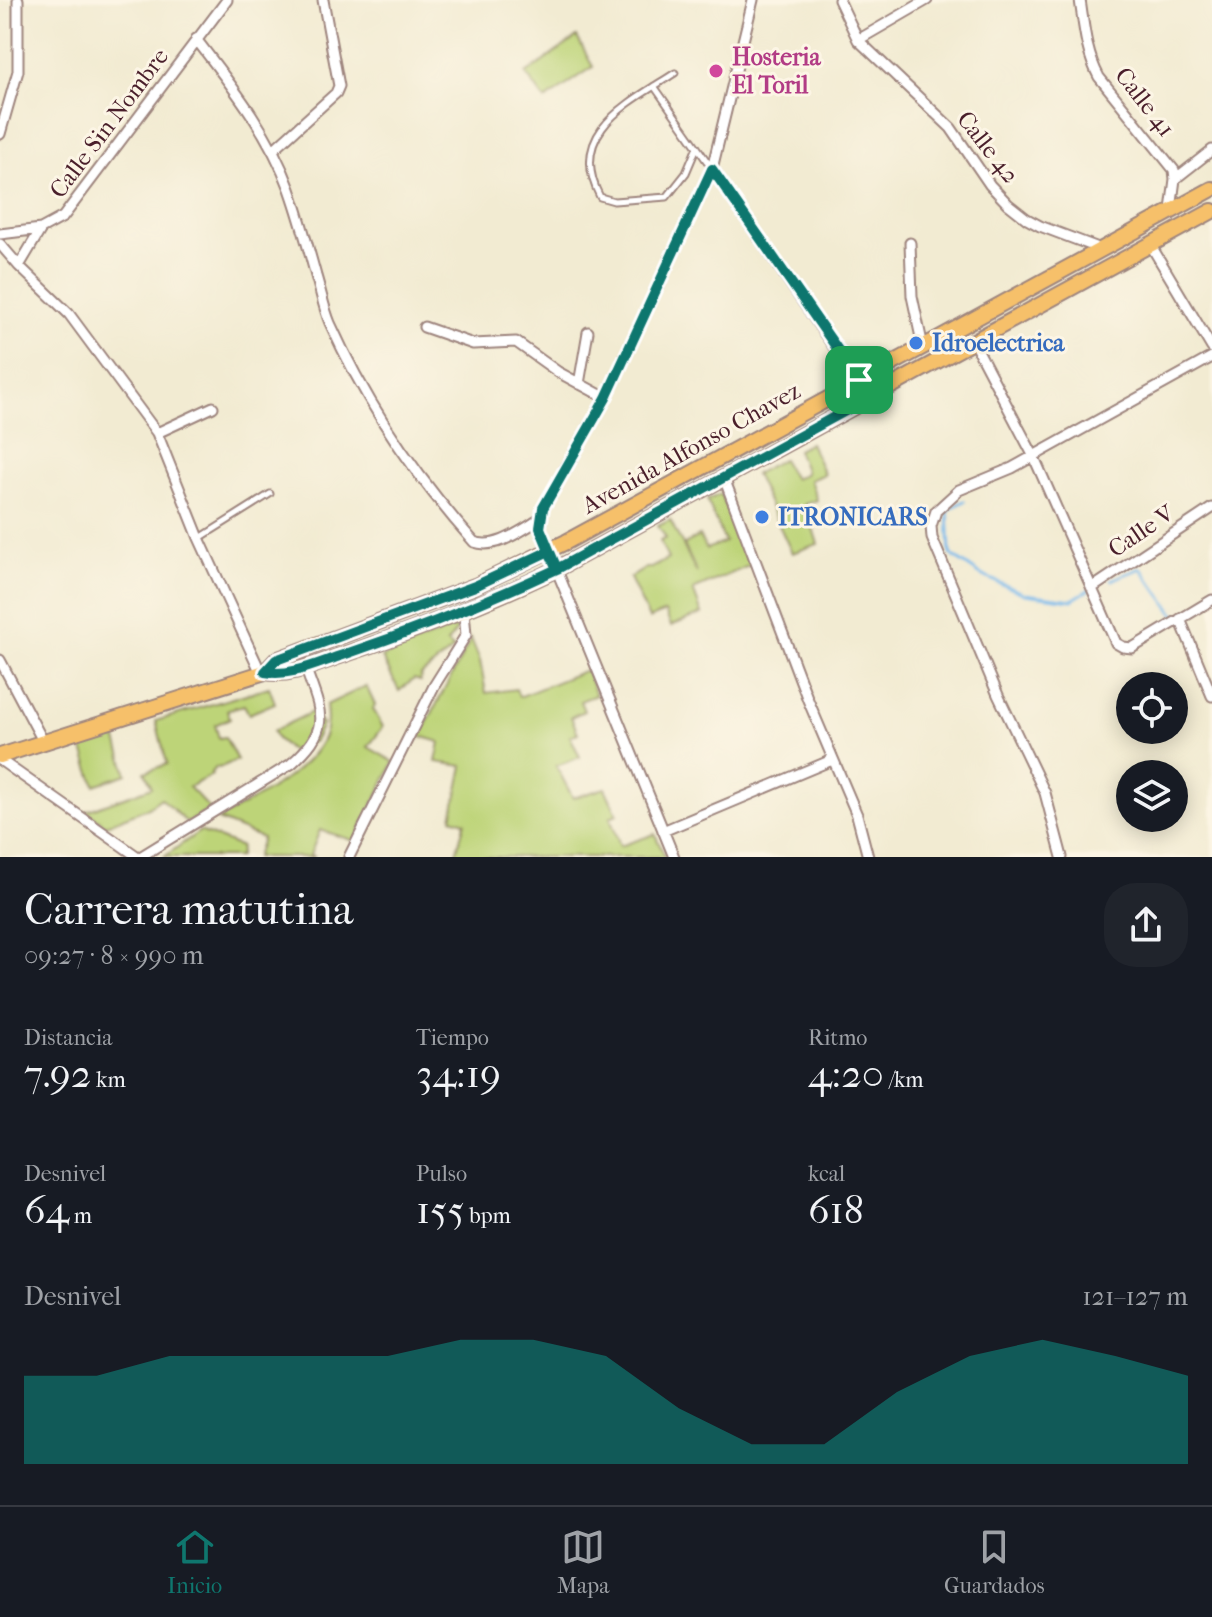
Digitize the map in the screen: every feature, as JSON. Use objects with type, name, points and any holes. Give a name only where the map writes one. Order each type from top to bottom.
[{"type":"main road","name":"Avenida Alfonso Chavez","points":[[263,673],[276,660],[475,586],[549,551],[1212,189]]},
{"type":"main road","name":"Avenida Alfonso Chavez","points":[[0,758],[263,673],[279,675],[305,667],[464,611],[557,569],[1212,211]]},
{"type":"street","points":[[0,134],[18,71],[18,0]]},
{"type":"street","name":"Calle Sin Nombre","points":[[0,234],[41,229],[63,217],[227,0]]},
{"type":"street","points":[[273,150],[336,93],[339,86],[323,0]]},
{"type":"street","points":[[674,857],[539,520],[606,398],[712,169],[753,0]]},
{"type":"street","name":"Calle 42","points":[[839,0],[858,40],[951,128],[990,185],[1008,204],[1040,226],[1101,249]]},
{"type":"street","points":[[858,40],[927,0]]},
{"type":"street","name":"Calle 41","points":[[1080,0],[1092,65],[1174,170],[1175,179]]},
{"type":"street","points":[[196,39],[249,109],[273,150],[289,187],[328,320],[379,415],[432,495],[474,542],[481,545],[492,544],[539,520]]},
{"type":"street","points":[[1171,210],[1175,179],[1212,150]]},
{"type":"street","points":[[712,169],[869,398]]},
{"type":"street","points":[[19,266],[41,229]]},
{"type":"street","points":[[910,243],[912,296],[923,347]]},
{"type":"street","points":[[0,244],[69,314],[157,433],[199,538],[263,673]]},
{"type":"street","points":[[1150,244],[1212,348]]},
{"type":"street","points":[[424,327],[473,344],[516,342],[558,372],[606,398]]},
{"type":"street","points":[[579,384],[588,332]]},
{"type":"street","points":[[973,341],[1033,455],[1116,643],[1132,648],[1212,600]]},
{"type":"street","points":[[1062,857],[1045,793],[998,695],[932,538],[931,526],[936,511],[959,490],[1012,468],[1212,357]]},
{"type":"street","points":[[157,433],[213,407]]},
{"type":"street","points":[[724,478],[832,760],[857,815],[868,857]]},
{"type":"street","name":"Calle V","points":[[1092,588],[1212,508]]},
{"type":"street","points":[[349,857],[434,686],[466,635],[464,611]]},
{"type":"street","points":[[1180,619],[1212,696]]},
{"type":"street","points":[[0,660],[44,743]]},
{"type":"street","points":[[0,758],[139,857],[291,764],[309,748],[318,734],[320,710],[305,667]]},
{"type":"street","points":[[663,831],[832,760]]},
{"type":"lane","points":[[675,73],[601,126],[590,157],[600,197],[614,201],[667,197],[686,173],[697,147]]},
{"type":"lane","points":[[654,86],[712,169]]},
{"type":"lane","points":[[199,538],[270,494]]},
{"type":"green space","points":[[577,37],[593,67],[545,100],[526,74]]},
{"type":"green space","points":[[810,443],[824,474],[810,480],[817,500],[805,504],[818,544],[792,553],[755,474],[782,459],[794,479],[806,473],[797,450]]},
{"type":"green space","points":[[721,494],[751,565],[693,590],[702,614],[671,626],[665,612],[649,619],[630,578],[668,559],[660,541],[666,538],[658,526],[670,520],[697,573],[684,545],[699,536],[706,549],[725,542],[707,500]]},
{"type":"green space","points":[[455,627],[457,630],[447,643],[454,649],[421,675],[420,681],[414,679],[399,691],[382,657]]},
{"type":"green space","points":[[471,639],[480,661],[486,693],[516,689],[519,697],[586,670],[596,695],[580,701],[584,711],[571,717],[578,733],[570,736],[580,757],[556,766],[573,798],[605,788],[617,814],[610,817],[620,846],[655,834],[665,857],[455,857],[465,822],[452,818],[463,766],[436,762],[440,742],[420,736]]},
{"type":"green space","points":[[366,686],[383,727],[368,747],[394,762],[355,841],[320,830],[310,855],[315,857],[256,857],[262,838],[218,820],[293,774],[306,762],[324,736],[326,705]]},
{"type":"green space","points":[[269,687],[275,703],[249,714],[244,705],[227,710],[230,718],[215,725],[219,738],[225,737],[237,760],[217,767],[211,772],[212,775],[189,787],[210,809],[187,823],[161,798],[147,808],[106,825],[86,811],[152,787],[145,772],[167,764],[156,721]]},
{"type":"green space","points":[[314,711],[322,725],[314,741],[293,752],[277,739],[273,731]]},
{"type":"green space","points":[[115,733],[127,774],[95,785],[81,744]]},
{"type":"green space","points":[[200,831],[241,847],[239,857],[164,857]]},
{"type":"waterway","points":[[964,501],[948,510],[950,554],[981,575],[1025,594],[1072,600],[1090,589]]},
{"type":"waterway","points":[[1111,580],[1141,568],[1175,615],[1181,616]]},
{"type":"place","name":"Hosteria El Toril","points":[[716,71]]},
{"type":"place","name":"Idroelectrica","points":[[916,343]]},
{"type":"place","name":"ITRONICARS","points":[[762,517]]},
{"type":"route","points":[[859,380],[712,169],[606,398],[543,508],[540,528],[557,569],[464,611],[373,645],[279,675],[265,672],[276,660],[475,586],[549,551],[557,569],[869,398],[859,380]]}]
